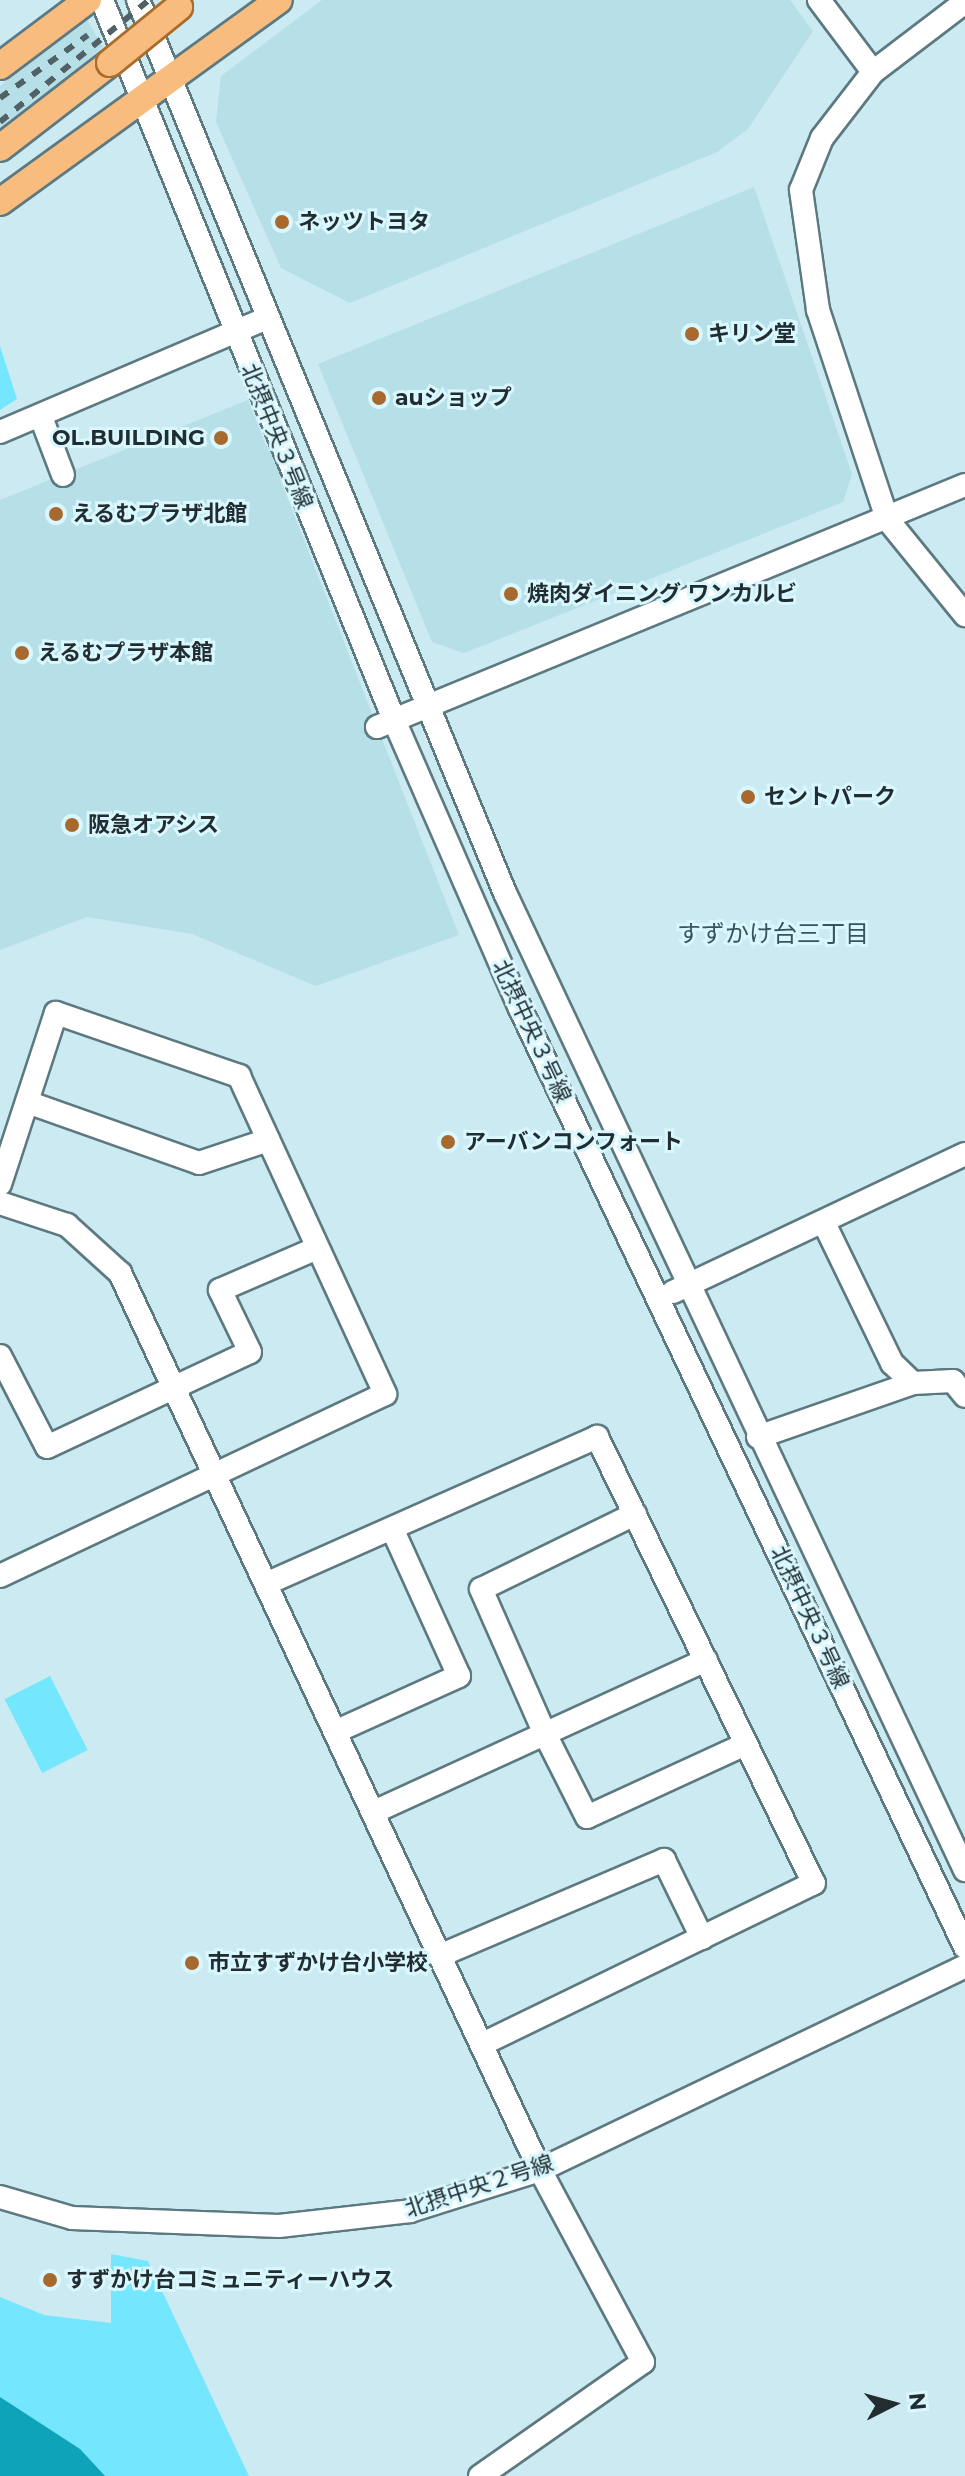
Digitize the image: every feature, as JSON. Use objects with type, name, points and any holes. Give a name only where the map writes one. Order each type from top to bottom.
[{"type":"main road","points":[[0,202],[168,77],[279,0]]},
{"type":"main road","points":[[0,66],[90,2]]},
{"type":"main road","points":[[0,148],[184,4]]},
{"type":"street","name":"北摂中央３号線","points":[[138,0],[265,319],[427,707],[686,1286],[965,1870]]},
{"type":"street","points":[[819,0],[873,72]]},
{"type":"street","name":"北摂中央３号線","points":[[90,2],[143,96],[386,724],[965,1947]]},
{"type":"street","points":[[965,2],[873,72],[822,138],[801,190],[818,310],[887,519],[965,615]]},
{"type":"street","points":[[0,432],[265,319]]},
{"type":"street","points":[[41,417],[63,475]]},
{"type":"street","points":[[386,724],[965,485]]},
{"type":"street","points":[[0,1184],[56,1013],[239,1076],[385,1394],[221,1477],[0,1576]]},
{"type":"street","points":[[27,1102],[199,1163],[268,1140]]},
{"type":"street","points":[[659,1298],[965,1154]]},
{"type":"street","points":[[0,1203],[67,1225],[120,1273],[221,1477],[540,2170],[643,2362],[480,2476]]},
{"type":"street","points":[[824,1223],[892,1363],[913,1383]]},
{"type":"street","points":[[0,1356],[47,1447],[250,1352],[220,1290],[317,1248]]},
{"type":"street","points":[[758,1437],[913,1383],[953,1381],[964,1399]]},
{"type":"street","points":[[270,1582],[597,1437],[814,1883],[481,2045]]},
{"type":"street","points":[[635,1514],[481,1589],[545,1734],[587,1817],[746,1744]]},
{"type":"street","points":[[337,1731],[459,1676],[392,1528]]},
{"type":"street","points":[[374,1812],[706,1660]]},
{"type":"street","points":[[439,1956],[664,1860],[702,1938]]},
{"type":"street","name":"北摂中央２号線","points":[[0,2197],[72,2218],[279,2226],[410,2211],[540,2170],[965,1966]]},
{"type":"shaded area","points":[[322,0],[790,0],[813,31],[748,129],[717,152],[350,303],[281,268],[216,122],[221,76]]},
{"type":"shaded area","points":[[87,20],[103,47],[0,134],[0,86]]},
{"type":"shaded area","points":[[754,187],[852,474],[843,502],[464,653],[432,642],[318,364]]},
{"type":"shaded area","points":[[0,346],[17,399],[0,410]]},
{"type":"shaded area","points":[[248,400],[266,446],[279,441],[293,473],[280,479],[459,935],[316,986],[192,934],[87,917],[0,950],[0,500]]},
{"type":"shaded area","points":[[50,1676],[88,1750],[42,1773],[5,1699]]},
{"type":"shaded area","points":[[111,2254],[148,2261],[249,2476],[0,2476],[0,2297],[44,2315],[111,2323]]},
{"type":"shaded area","points":[[0,2397],[80,2449],[105,2476],[0,2476]]},
{"type":"railway","points":[[0,122],[149,0]]},
{"type":"railway","points":[[0,98],[88,35]]},
{"type":"place","name":"ネッツトヨタ","points":[[282,222]]},
{"type":"place","name":"キリン堂","points":[[692,334]]},
{"type":"place","name":"auショップ","points":[[379,398]]},
{"type":"place","name":"OL.BUILDING","points":[[221,438]]},
{"type":"place","name":"えるむプラザ北館","points":[[56,514]]},
{"type":"place","name":"焼肉ダイニング ワンカルビ","points":[[511,594]]},
{"type":"place","name":"えるむプラザ本館","points":[[22,653]]},
{"type":"place","name":"セントパーク","points":[[748,797]]},
{"type":"place","name":"阪急オアシス","points":[[72,825]]},
{"type":"place","name":"アーバンコンフォート","points":[[448,1142]]},
{"type":"place","name":"市立すずかけ台小学校","points":[[192,1963]]},
{"type":"place","name":"すずかけ台コミュニティーハウス","points":[[50,2280]]},
{"type":"district","name":"すずかけ台三丁目","points":[[773,934]]}]
